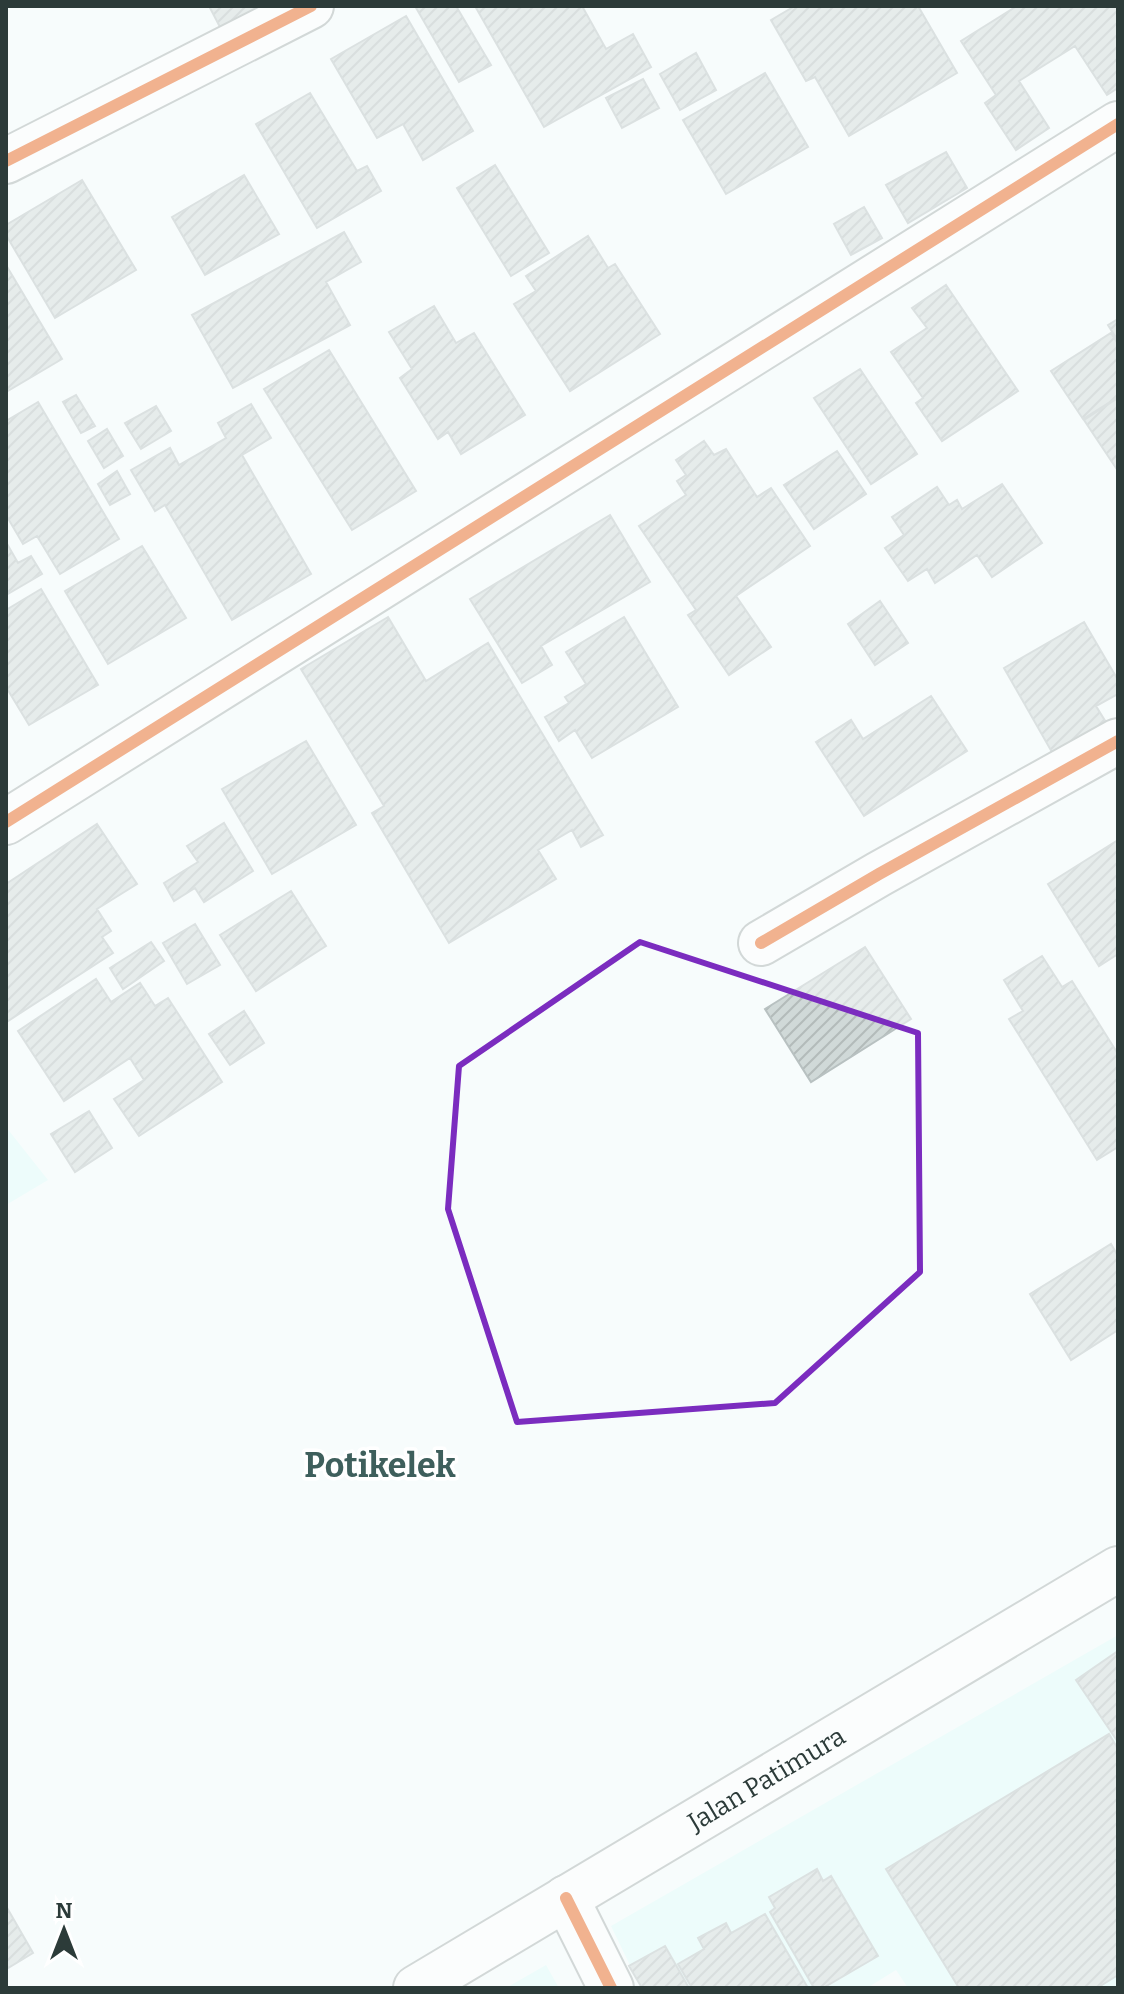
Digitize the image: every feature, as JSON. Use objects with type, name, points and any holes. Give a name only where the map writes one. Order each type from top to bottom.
[{"type":"street","points":[[6,161],[311,6]]},
{"type":"street","points":[[6,822],[1118,124]]},
{"type":"street","points":[[761,943],[1118,741]]},
{"type":"street","name":"Jalan Patimura","points":[[416,1988],[1118,1569]]},
{"type":"street","points":[[566,1898],[611,1988]]},
{"type":"highlighted area","points":[[640,942],[918,1033],[920,1272],[775,1403],[517,1422],[448,1209],[459,1066]]},
{"type":"shaded area","points":[[6,1127],[48,1180],[6,1205]]},
{"type":"shaded area","points":[[1118,1635],[1118,1988],[908,1988],[896,1970],[867,1988],[641,1988],[611,1926]]},
{"type":"shaded area","points":[[546,1965],[559,1988],[506,1988]]},
{"type":"building","points":[[209,6],[265,6],[221,29]]},
{"type":"building","points":[[415,6],[456,6],[491,65],[459,82]]},
{"type":"building","points":[[475,6],[582,6],[606,49],[633,34],[651,67],[544,127]]},
{"type":"building","points":[[795,6],[918,6],[957,73],[849,136],[815,77],[806,81],[771,20]]},
{"type":"building","points":[[1017,6],[1118,6],[1118,88],[1107,95],[1075,46],[1019,81],[1049,128],[1016,150],[985,103],[996,95],[961,41]]},
{"type":"building","points":[[406,16],[473,131],[423,160],[403,124],[377,138],[331,59]]},
{"type":"building","points":[[696,53],[716,90],[680,110],[660,74]]},
{"type":"building","points":[[765,73],[808,147],[726,194],[683,120]]},
{"type":"building","points":[[643,79],[659,108],[622,128],[606,98]]},
{"type":"building","points":[[310,93],[357,171],[367,166],[381,191],[317,228],[256,124]]},
{"type":"building","points":[[946,152],[967,188],[908,223],[886,185]]},
{"type":"building","points":[[495,165],[549,253],[511,276],[457,188]]},
{"type":"building","points":[[244,175],[279,234],[205,275],[172,217]]},
{"type":"building","points":[[82,180],[136,270],[55,318],[6,235],[6,225]]},
{"type":"building","points":[[864,207],[882,238],[851,255],[834,224]]},
{"type":"building","points":[[344,232],[361,262],[326,282],[350,325],[233,388],[192,315]]},
{"type":"building","points":[[588,236],[608,268],[615,264],[660,334],[570,391],[514,304],[536,291],[526,276]]},
{"type":"building","points":[[6,265],[62,359],[6,392]]},
{"type":"building","points":[[946,285],[1018,391],[942,441],[916,403],[923,398],[891,352],[927,328],[912,308]]},
{"type":"building","points":[[434,306],[456,343],[474,333],[525,415],[461,454],[448,432],[438,439],[400,378],[412,369],[389,332]]},
{"type":"building","points":[[1118,319],[1118,341],[1108,325]]},
{"type":"building","points":[[1111,333],[1118,344],[1118,397],[1083,419],[1051,371]]},
{"type":"building","points":[[329,350],[416,491],[352,530],[264,389]]},
{"type":"building","points":[[860,369],[917,454],[871,484],[814,398]]},
{"type":"building","points":[[76,395],[95,426],[81,433],[63,402]]},
{"type":"building","points":[[1118,398],[1118,471],[1084,420]]},
{"type":"building","points":[[38,402],[119,539],[60,574],[37,536],[23,544],[6,515],[6,421]]},
{"type":"building","points":[[251,404],[271,438],[242,455],[311,574],[232,620],[165,505],[155,511],[131,470],[170,448],[179,465],[226,438],[218,423]]},
{"type":"building","points":[[156,406],[171,431],[141,449],[125,423]]},
{"type":"building","points":[[107,429],[123,456],[104,468],[88,441]]},
{"type":"building","points":[[704,441],[714,455],[726,449],[757,497],[771,488],[810,546],[736,596],[771,647],[729,675],[688,615],[696,610],[639,526],[686,495],[677,481],[686,475],[676,460]]},
{"type":"building","points":[[837,451],[866,494],[814,529],[784,485]]},
{"type":"building","points":[[117,471],[130,494],[110,505],[98,484]]},
{"type":"building","points":[[1002,484],[1042,543],[992,577],[977,555],[935,583],[927,569],[908,581],[885,548],[904,535],[892,517],[937,487],[949,505],[957,500],[962,509]]},
{"type":"building","points":[[610,515],[650,582],[541,646],[552,665],[522,683],[470,599]]},
{"type":"building","points":[[6,542],[18,563],[31,556],[42,574],[6,595]]},
{"type":"building","points":[[142,546],[186,618],[108,664],[65,591]]},
{"type":"building","points":[[41,589],[98,685],[29,725],[6,687],[6,610]]},
{"type":"building","points":[[880,601],[908,643],[875,665],[848,624]]},
{"type":"building","points":[[388,617],[426,681],[488,643],[603,835],[581,847],[572,830],[538,850],[556,879],[449,943],[372,813],[384,806],[301,669]]},
{"type":"building","points":[[624,617],[678,707],[592,758],[575,730],[559,741],[545,717],[569,703],[565,697],[586,684],[566,652]]},
{"type":"building","points":[[1084,622],[1118,680],[1118,694],[1096,706],[1107,724],[1053,754],[1004,668]]},
{"type":"building","points":[[931,696],[967,751],[864,816],[816,742],[851,720],[863,739]]},
{"type":"building","points":[[306,741],[356,825],[272,874],[222,789]]},
{"type":"building","points":[[224,823],[253,871],[204,902],[195,888],[174,901],[164,883],[198,862],[187,846]]},
{"type":"building","points":[[97,824],[137,884],[97,909],[111,931],[102,937],[113,953],[8,1021],[6,884]]},
{"type":"building","points":[[1118,840],[1118,954],[1099,966],[1048,884]]},
{"type":"building","points":[[291,891],[326,946],[256,991],[220,935]]},
{"type":"building","points":[[195,924],[220,965],[187,984],[163,943]]},
{"type":"building","points":[[151,942],[164,961],[123,989],[110,968]]},
{"type":"building","points":[[865,947],[911,1019],[811,1082],[765,1009]]},
{"type":"building","points":[[1042,956],[1062,987],[1072,981],[1118,1054],[1118,1147],[1097,1160],[1009,1019],[1023,1011],[1004,980]]},
{"type":"building","points":[[96,979],[111,1002],[140,983],[155,1006],[168,998],[222,1082],[139,1136],[114,1099],[144,1080],[130,1058],[64,1101],[18,1031]]},
{"type":"building","points":[[244,1011],[264,1043],[230,1065],[209,1034]]},
{"type":"building","points":[[89,1111],[112,1148],[75,1172],[51,1134]]},
{"type":"building","points":[[1111,1244],[1118,1256],[1118,1330],[1071,1360],[1030,1294]]},
{"type":"building","points":[[1118,1651],[1118,1742],[1076,1680]]},
{"type":"building","points":[[1109,1734],[1118,1749],[1118,1975],[1097,1988],[959,1988],[886,1869]]},
{"type":"building","points":[[817,1869],[823,1881],[831,1876],[878,1956],[823,1988],[814,1988],[770,1912],[775,1908],[769,1897]]},
{"type":"building","points":[[6,1906],[33,1953],[8,1968],[6,1964]]},
{"type":"building","points":[[765,1914],[808,1988],[692,1988],[678,1964],[704,1949],[698,1938],[726,1923],[731,1933]]},
{"type":"building","points":[[665,1946],[689,1988],[642,1988],[629,1966]]},
{"type":"cycle path","points":[[6,161],[311,6]]},
{"type":"cycle path","points":[[6,822],[1118,124]]},
{"type":"cycle path","points":[[761,943],[1118,741]]},
{"type":"cycle path","points":[[566,1898],[611,1988]]},
{"type":"district","name":"Potikelek","points":[[380,1465]]}]
